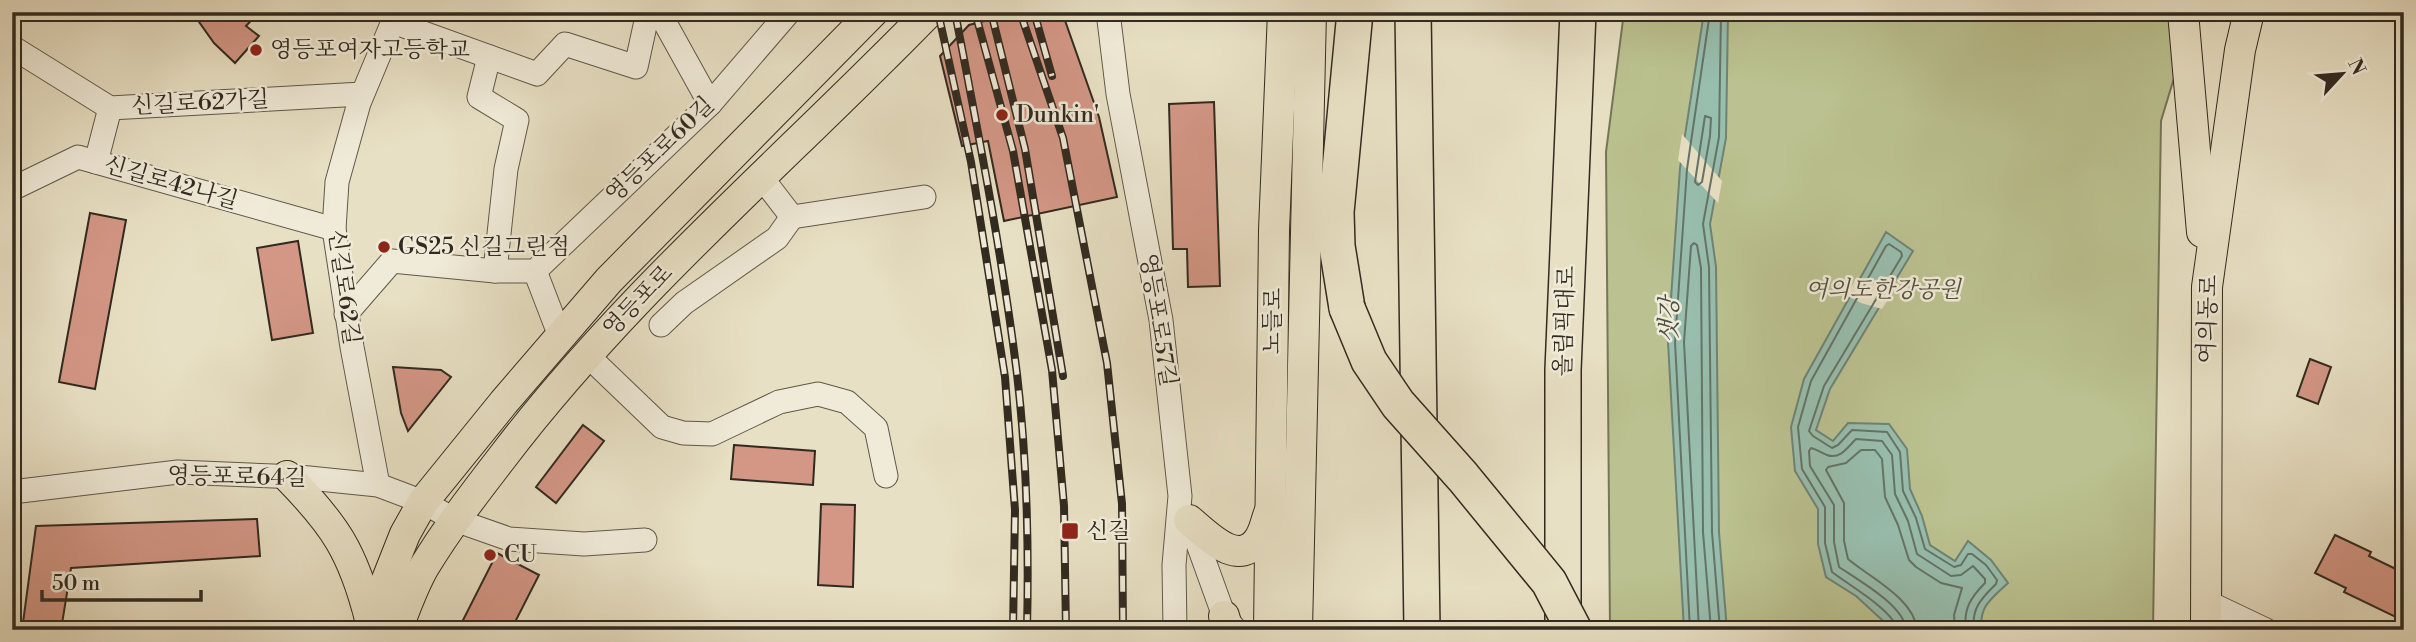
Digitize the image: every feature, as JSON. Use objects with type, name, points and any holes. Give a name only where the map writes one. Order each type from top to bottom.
[{"type":"highway","points":[[1355,12],[1336,212],[1337,246],[1347,308],[1369,361],[1398,404],[1472,487],[1549,582],[1574,630]]},
{"type":"highway","points":[[1413,12],[1422,630]]},
{"type":"highway","name":"올림픽대로","points":[[1563,630],[1563,370],[1578,12]]},
{"type":"main road","name":"영등포로","points":[[387,627],[405,534],[423,502],[609,281],[873,12]]},
{"type":"main road","points":[[1268,12],[1274,230]]},
{"type":"main road","name":"노들로","points":[[1269,630],[1274,230],[1283,12]]},
{"type":"main road","name":"노들로","points":[[1297,630],[1311,109],[1311,12]]},
{"type":"main road","points":[[1311,109],[1329,12]]},
{"type":"main road","points":[[2183,12],[2207,287]]},
{"type":"main road","name":"여의동로","points":[[2206,616],[2207,287],[2240,50],[2249,12]]},
{"type":"main road","name":"영등포로","points":[[387,627],[455,520],[523,430],[587,355],[656,282],[923,19]]},
{"type":"main road","points":[[287,476],[336,531],[387,627]]},
{"type":"main road","points":[[1185,508],[1220,546],[1235,551],[1247,550],[1259,540],[1270,510]]},
{"type":"street","points":[[395,17],[489,57],[537,74],[565,44],[636,67],[648,12]]},
{"type":"street","points":[[659,12],[710,104]]},
{"type":"street","name":"영등포로57길","points":[[1108,12],[1118,94],[1161,320],[1185,508],[1174,565],[1175,630]]},
{"type":"street","name":"영등포로60길","points":[[535,271],[710,104],[781,16]]},
{"type":"street","name":"신길로62길","points":[[378,485],[346,314],[334,229],[337,182],[362,94],[395,17]]},
{"type":"street","name":"신길로62가길","points":[[12,47],[110,108],[362,94]]},
{"type":"street","points":[[489,57],[479,97],[517,120],[506,169],[495,271]]},
{"type":"street","points":[[96,162],[110,108]]},
{"type":"street","name":"신길로42나길","points":[[12,189],[78,157],[334,229]]},
{"type":"street","points":[[762,178],[792,217]]},
{"type":"street","points":[[661,325],[684,303],[777,238],[792,217],[924,197]]},
{"type":"street","points":[[346,314],[392,261],[495,271],[535,271],[560,336]]},
{"type":"street","points":[[587,355],[662,427],[683,433],[712,435],[779,402],[818,394],[847,402],[876,428],[887,476]]},
{"type":"street","name":"영등포로64길","points":[[12,492],[178,472],[287,476],[378,485],[423,502],[455,520],[509,539],[584,544],[645,540]]},
{"type":"street","points":[[1185,508],[1229,625]]},
{"type":"street","points":[[2206,616],[2266,630]]},
{"type":"green space","name":"여의도한강공원","points":[[1624,12],[2194,12],[2161,121],[2153,630],[1610,630],[1606,152]]},
{"type":"water","name":"샛강","points":[[1704,12],[1728,12],[1726,138],[1710,224],[1716,267],[1719,532],[1727,630],[1684,630],[1668,342],[1680,168]]},
{"type":"water","points":[[1886,232],[1913,251],[1830,389],[1816,430],[1833,441],[1848,423],[1889,424],[1907,449],[1910,489],[1922,516],[1930,545],[1955,561],[1968,541],[1991,560],[2008,583],[1984,609],[1982,630],[1893,630],[1856,596],[1826,577],[1818,544],[1818,509],[1795,471],[1791,427],[1804,379]]},
{"type":"pier","points":[[1682,134],[1722,181],[1718,203],[1678,160]]},
{"type":"pier","points":[[1857,277],[1893,292],[1882,309],[1861,303],[1847,295]]},
{"type":"building","points":[[192,12],[259,12],[246,26],[259,36],[235,63],[214,43]]},
{"type":"building","points":[[1019,12],[1062,12],[1099,117],[1117,197],[1004,221],[988,141],[962,146],[940,56],[969,25]]},
{"type":"building","points":[[1214,102],[1220,286],[1188,287],[1187,249],[1173,249],[1169,104]]},
{"type":"building","points":[[90,213],[126,220],[95,389],[59,382]]},
{"type":"building","points":[[298,241],[313,333],[272,340],[257,248]]},
{"type":"building","points":[[2310,359],[2331,367],[2318,404],[2297,396]]},
{"type":"building","points":[[393,367],[441,370],[451,377],[408,431],[401,413]]},
{"type":"building","points":[[583,425],[604,441],[556,503],[536,487]]},
{"type":"building","points":[[734,445],[815,451],[813,485],[731,479]]},
{"type":"building","points":[[821,504],[855,505],[853,587],[818,585]]},
{"type":"building","points":[[257,519],[260,556],[71,568],[61,630],[22,630],[36,526]]},
{"type":"building","points":[[2335,535],[2371,552],[2369,556],[2404,573],[2404,621],[2344,592],[2346,588],[2315,573]]},
{"type":"building","points":[[497,553],[539,575],[511,630],[458,630]]},
{"type":"railway","points":[[938,12],[971,162],[1005,377],[1015,510],[1013,630]]},
{"type":"railway","points":[[955,12],[997,238],[1017,374],[1027,502],[1027,630]]},
{"type":"railway","points":[[975,12],[1013,151],[1052,370],[1064,506],[1066,630]]},
{"type":"railway","points":[[991,12],[1025,149],[1063,376]]},
{"type":"railway","points":[[1020,12],[1063,138],[1107,363],[1122,504],[1123,630]]},
{"type":"railway","points":[[1034,12],[1052,76]]},
{"type":"place","name":"영등포여자고등학교","points":[[256,50]]},
{"type":"place","name":"Dunkin'","points":[[1002,115]]},
{"type":"place","name":"GS25 신길그린점","points":[[384,247]]},
{"type":"place","name":"신길","points":[[1070,531]]},
{"type":"place","name":"CU","points":[[490,555]]}]
